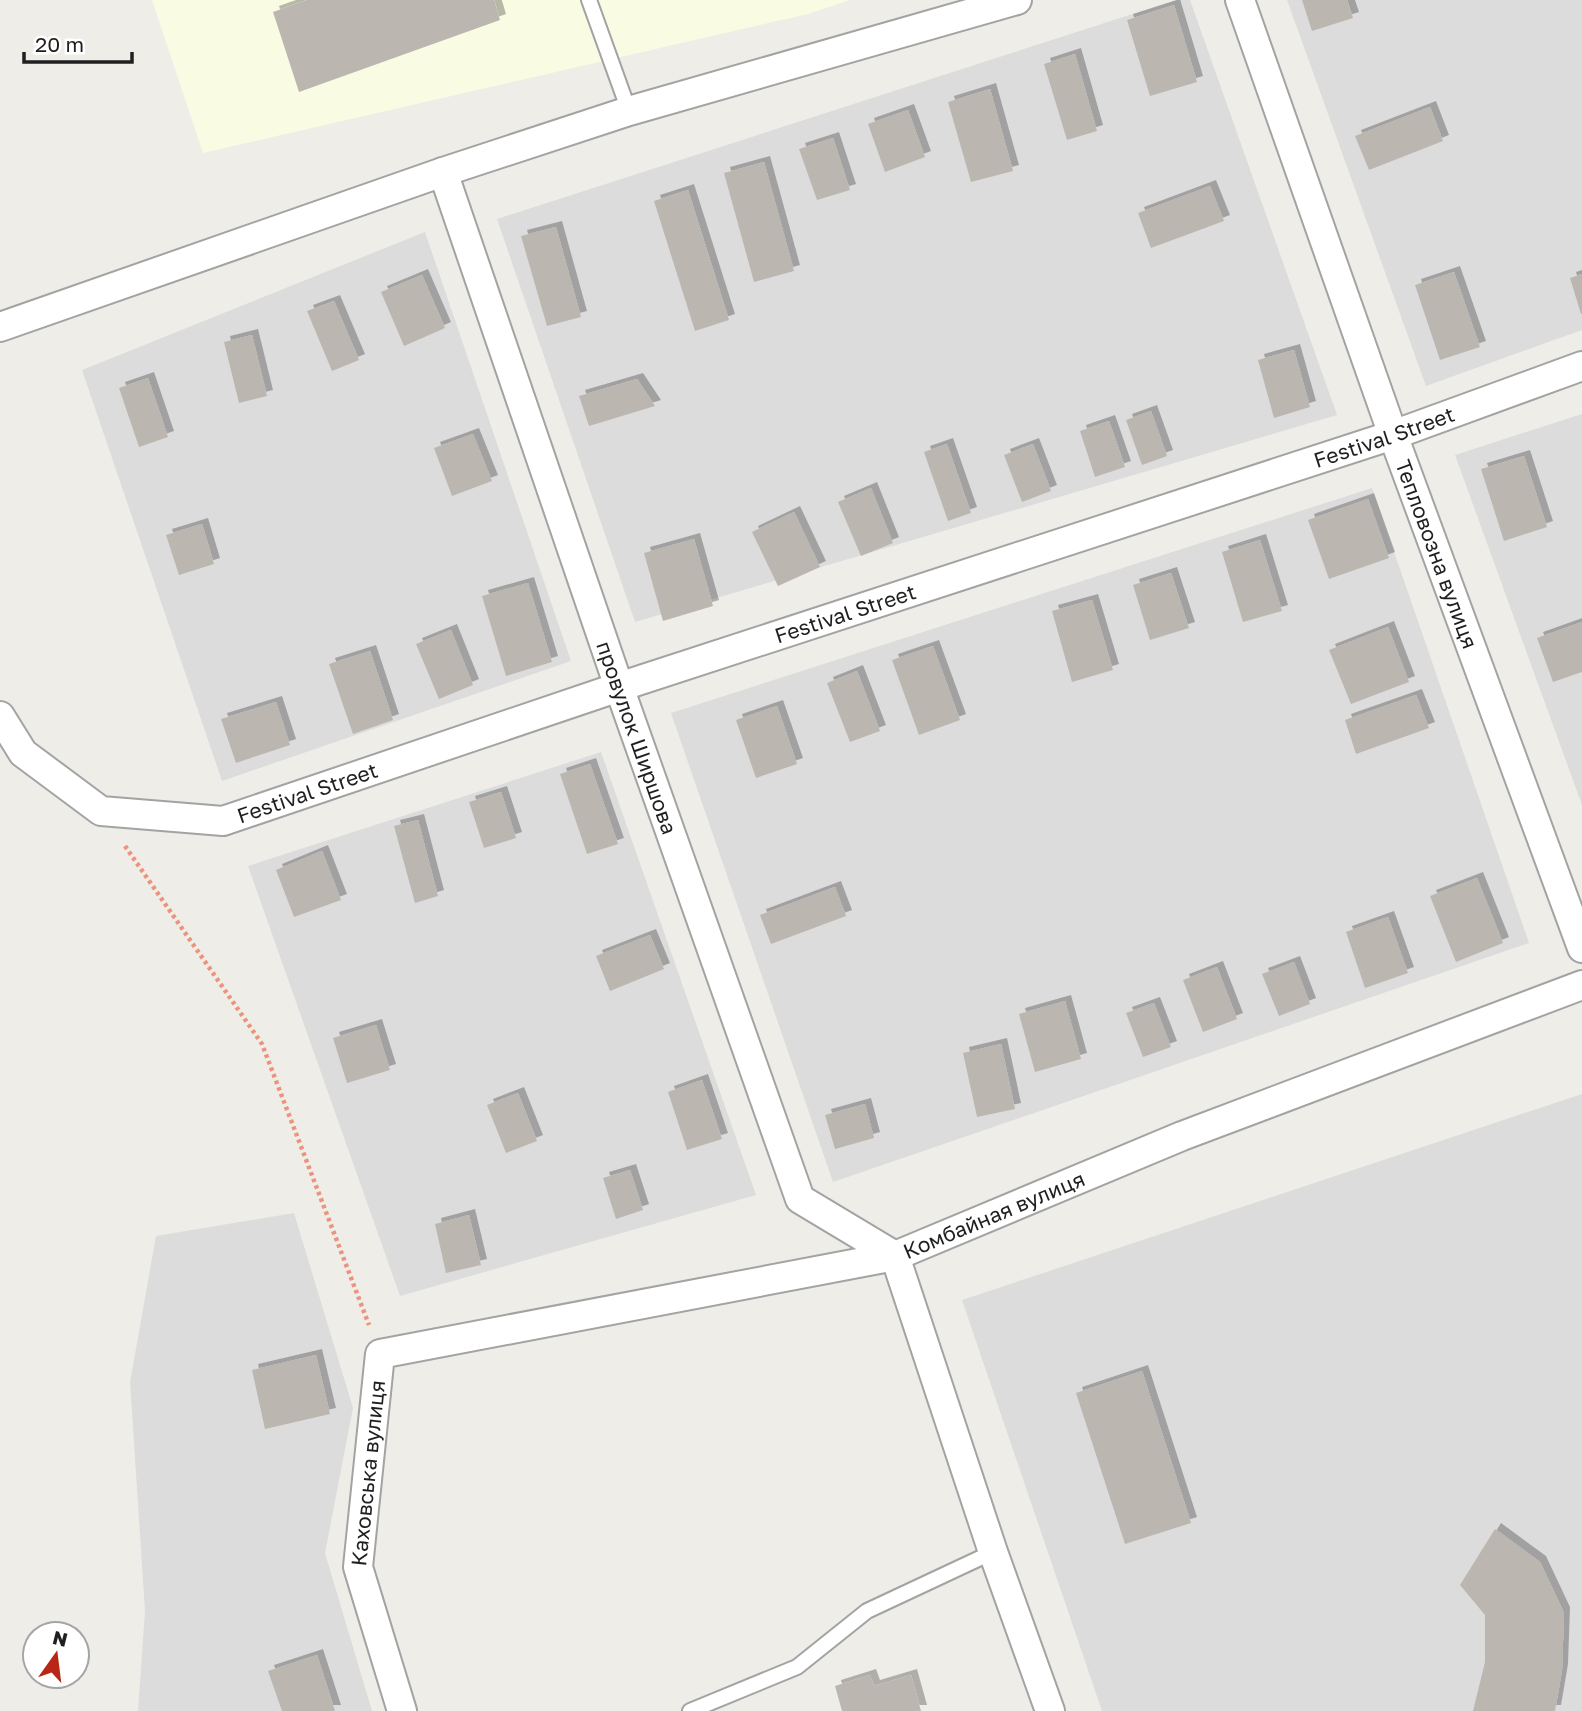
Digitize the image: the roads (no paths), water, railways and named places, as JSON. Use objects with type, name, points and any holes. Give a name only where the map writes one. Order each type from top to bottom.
[{"type":"street","points":[[0,327],[443,172],[629,111],[1017,0]]},
{"type":"street","name":"Тепловозна вулиця","points":[[1240,0],[1393,435],[1582,948]]},
{"type":"street","name":"провулок Ширшова","points":[[443,172],[619,687],[800,1199],[895,1256]]},
{"type":"street","name":"Festival Street","points":[[0,716],[23,753],[101,811],[223,821],[619,687],[1393,435],[1582,366]]},
{"type":"street","name":"Комбайная вулиця","points":[[380,1354],[895,1256],[1182,1136],[1582,985]]},
{"type":"street","points":[[895,1256],[993,1552],[1051,1711]]},
{"type":"street","name":"Каховська вулиця","points":[[380,1354],[358,1567],[402,1711]]},
{"type":"lane","points":[[589,0],[629,111]]},
{"type":"lane","points":[[690,1711],[797,1667],[867,1611],[993,1552]]}]
